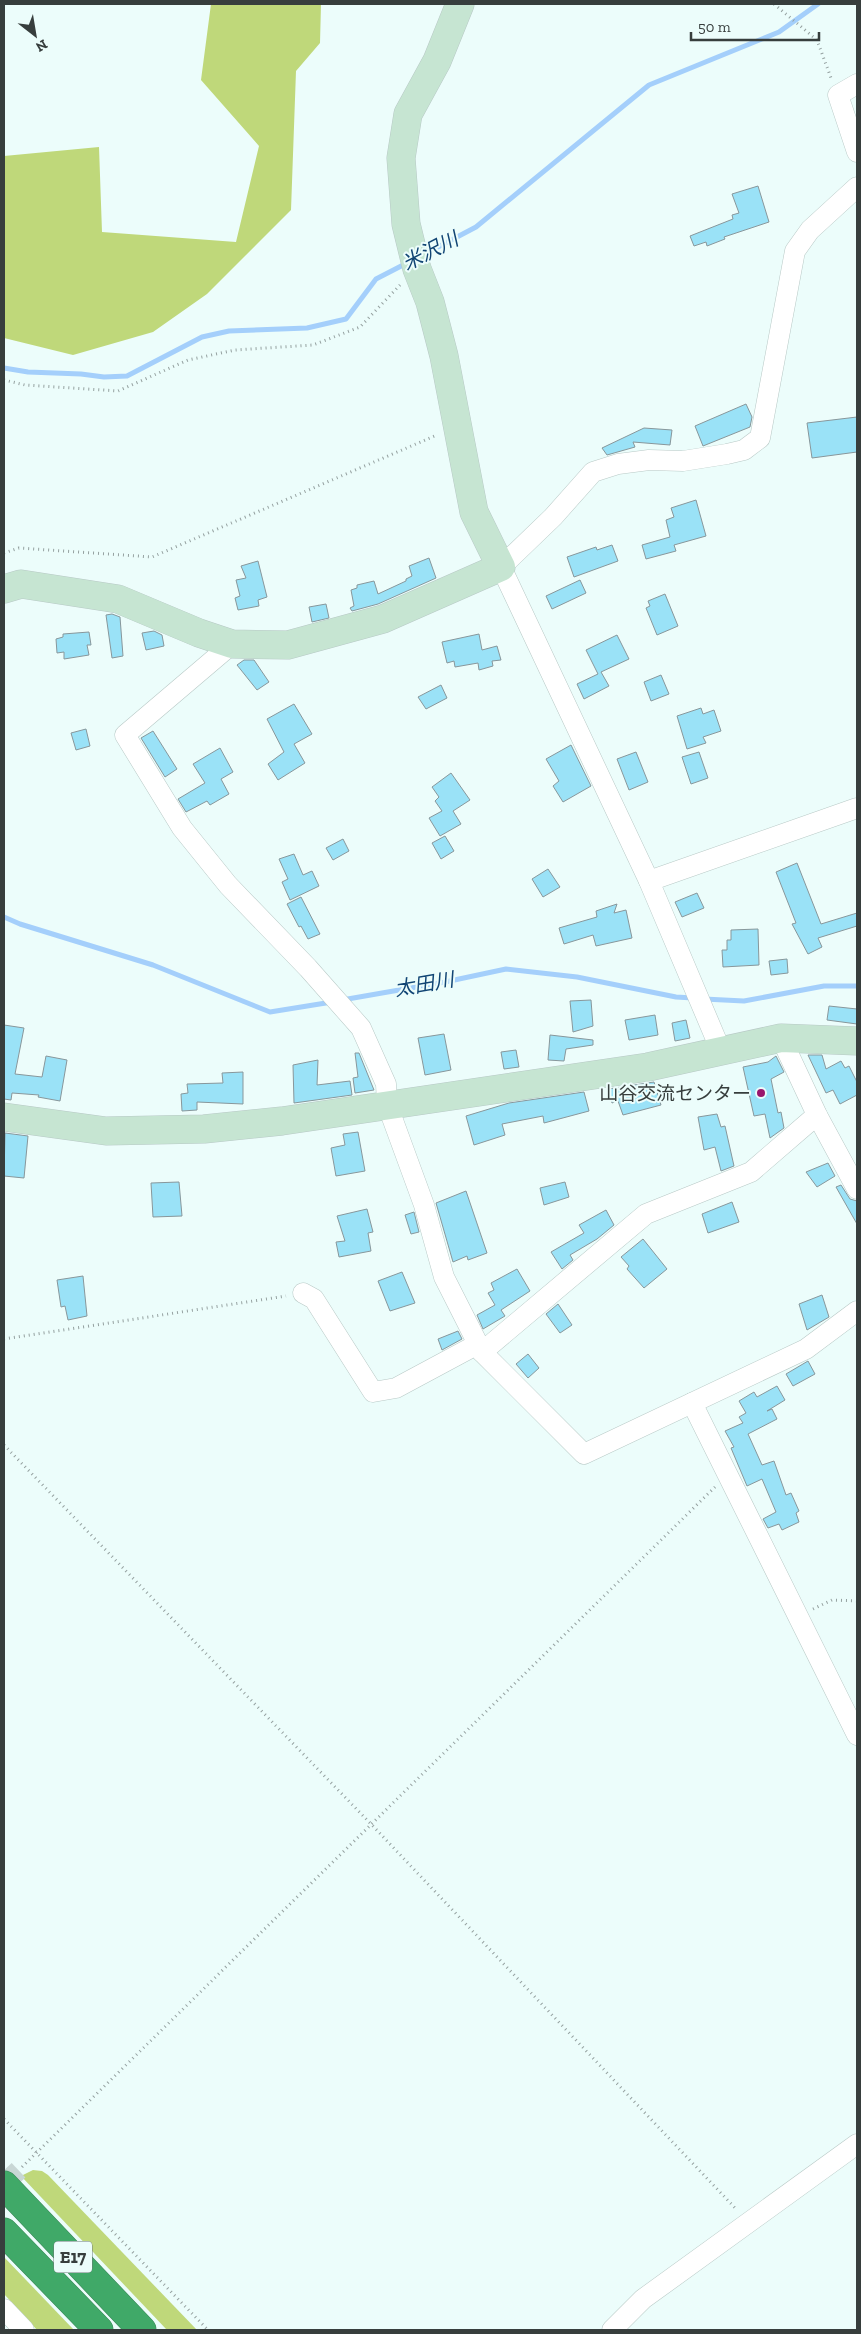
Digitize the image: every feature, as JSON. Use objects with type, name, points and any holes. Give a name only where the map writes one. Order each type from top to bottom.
[{"type":"highway","name":"E17","points":[[13,2176],[142,2330]]},
{"type":"highway","name":"E17","points":[[4,2232],[99,2330]]},
{"type":"street","points":[[460,4],[437,61],[408,114],[401,158],[406,224],[417,268],[430,302],[444,356],[474,512],[649,881],[721,1051]]},
{"type":"street","points":[[857,84],[838,95],[857,152]]},
{"type":"street","points":[[4,589],[21,584],[118,599],[199,633],[232,644],[288,645],[383,619],[501,567],[553,517],[593,472],[618,464],[649,460],[682,461],[727,454],[744,450],[760,438],[795,251],[810,230],[857,187]]},
{"type":"street","points":[[232,644],[125,736],[182,828],[228,885],[308,968],[361,1028],[386,1084],[387,1104],[424,1205],[444,1277],[480,1348],[584,1454],[806,1349],[857,1311]]},
{"type":"street","points":[[649,881],[856,812]]},
{"type":"street","points":[[4,1117],[106,1130],[204,1130],[282,1121],[648,1067],[781,1038],[857,1041]]},
{"type":"street","points":[[781,1038],[817,1115],[857,1189]]},
{"type":"street","points":[[304,1293],[314,1299],[373,1392],[396,1388],[480,1348],[646,1214],[751,1172],[817,1115]]},
{"type":"street","points":[[692,1403],[800,1616],[857,1735]]},
{"type":"street","points":[[612,2330],[643,2299],[857,2144]]},
{"type":"street","points":[[4,2309],[24,2330]]},
{"type":"path","points":[[774,4],[817,40],[838,95]]},
{"type":"path","points":[[4,380],[24,385],[118,391],[188,360],[235,350],[313,345],[360,327],[417,268]]},
{"type":"path","points":[[4,553],[19,548],[152,557],[458,426]]},
{"type":"path","points":[[4,1339],[304,1293]]},
{"type":"path","points":[[4,1445],[371,1824],[748,2222]]},
{"type":"path","points":[[13,2176],[728,1474]]},
{"type":"path","points":[[800,1616],[832,1600],[857,1601]]},
{"type":"path","points":[[4,2119],[208,2330]]},
{"type":"green space","points":[[211,4],[321,4],[320,43],[296,71],[291,210],[207,294],[153,332],[73,355],[4,338],[4,156],[99,147],[102,232],[236,242],[259,146],[201,80]]},
{"type":"green space","points":[[33,2170],[42,2171],[48,2175],[197,2330],[167,2330],[21,2176]]},
{"type":"green space","points":[[4,2257],[74,2330],[37,2330],[4,2294]]},
{"type":"building","points":[[758,186],[769,222],[724,237],[725,239],[707,246],[706,242],[694,246],[690,236],[733,219],[732,215],[739,213],[732,194]]},
{"type":"building","points":[[746,404],[752,417],[750,427],[703,446],[695,426]]},
{"type":"building","points":[[857,417],[857,452],[812,458],[807,423]]},
{"type":"building","points":[[644,428],[672,430],[670,445],[633,442],[635,447],[607,455],[602,448]]},
{"type":"building","points":[[696,500],[706,536],[674,545],[676,551],[646,559],[642,545],[670,537],[666,520],[674,517],[671,508]]},
{"type":"building","points":[[612,545],[618,561],[574,577],[567,557],[596,547],[597,550]]},
{"type":"building","points":[[429,558],[436,578],[378,604],[352,611],[350,608],[354,606],[351,590],[357,588],[357,585],[374,581],[378,594],[406,581],[406,579],[412,576],[409,566]]},
{"type":"building","points":[[258,561],[267,597],[258,600],[259,606],[238,610],[235,598],[240,596],[236,580],[246,578],[241,566]]},
{"type":"building","points":[[580,580],[586,593],[552,609],[546,596]]},
{"type":"building","points":[[665,594],[678,626],[657,635],[646,608],[650,606],[648,601]]},
{"type":"building","points":[[326,604],[329,618],[312,622],[309,607]]},
{"type":"building","points":[[112,614],[120,617],[123,656],[112,658],[106,615]]},
{"type":"building","points":[[154,631],[162,635],[164,646],[146,650],[142,633]]},
{"type":"building","points":[[89,632],[91,645],[87,645],[89,655],[64,659],[64,652],[57,653],[56,639],[63,637],[63,634]]},
{"type":"building","points":[[479,634],[482,650],[497,646],[501,660],[492,661],[493,666],[479,670],[478,663],[455,667],[454,661],[447,663],[442,642]]},
{"type":"building","points":[[617,635],[629,659],[601,672],[609,686],[584,699],[577,684],[598,674],[586,650]]},
{"type":"building","points":[[244,660],[254,660],[269,682],[257,690],[237,665]]},
{"type":"building","points":[[661,675],[669,694],[651,701],[644,682]]},
{"type":"building","points":[[441,685],[447,698],[426,709],[418,697]]},
{"type":"building","points":[[294,704],[312,734],[294,744],[305,763],[278,780],[268,764],[284,752],[267,719]]},
{"type":"building","points":[[701,708],[703,714],[714,710],[721,731],[703,737],[706,743],[687,749],[677,716]]},
{"type":"building","points":[[86,729],[90,746],[76,750],[71,733]]},
{"type":"building","points":[[153,731],[177,769],[165,777],[141,738]]},
{"type":"building","points":[[571,745],[591,786],[563,802],[553,786],[559,781],[546,759]]},
{"type":"building","points":[[220,748],[233,772],[221,779],[229,794],[210,805],[207,801],[186,812],[178,799],[205,783],[193,764]]},
{"type":"building","points":[[636,752],[648,782],[629,790],[617,759]]},
{"type":"building","points":[[699,752],[708,778],[691,784],[682,757]]},
{"type":"building","points":[[451,773],[470,800],[453,811],[461,824],[440,836],[429,818],[442,811],[435,801],[439,797],[432,787]]},
{"type":"building","points":[[445,836],[454,851],[441,859],[432,843]]},
{"type":"building","points":[[343,839],[349,851],[333,860],[326,848]]},
{"type":"building","points":[[294,854],[303,875],[312,871],[319,886],[290,900],[282,882],[288,879],[279,859]]},
{"type":"building","points":[[797,863],[821,924],[857,913],[857,926],[818,938],[822,947],[808,954],[792,924],[796,923],[776,872]]},
{"type":"building","points":[[548,869],[560,887],[543,897],[532,879]]},
{"type":"building","points":[[697,893],[704,908],[682,917],[675,902]]},
{"type":"building","points":[[301,897],[320,934],[308,939],[301,926],[299,927],[287,904]]},
{"type":"building","points":[[617,904],[614,913],[626,910],[632,938],[596,946],[593,935],[564,944],[559,928],[597,917],[596,911]]},
{"type":"building","points":[[758,929],[759,965],[723,967],[722,950],[727,950],[727,940],[731,940],[731,930]]},
{"type":"building","points":[[787,959],[788,973],[771,975],[769,961]]},
{"type":"building","points":[[591,1000],[593,1026],[573,1032],[570,1001]]},
{"type":"building","points":[[829,1006],[857,1009],[857,1024],[827,1020]]},
{"type":"building","points":[[655,1015],[658,1035],[629,1040],[625,1020]]},
{"type":"building","points":[[686,1020],[690,1038],[675,1041],[672,1023]]},
{"type":"building","points":[[4,1025],[24,1028],[15,1074],[42,1077],[46,1056],[67,1060],[60,1101],[38,1097],[39,1095],[12,1093],[11,1100],[4,1099]]},
{"type":"building","points":[[444,1034],[451,1070],[425,1075],[418,1038]]},
{"type":"building","points":[[550,1035],[593,1040],[593,1045],[566,1049],[564,1061],[548,1060]]},
{"type":"building","points":[[516,1050],[519,1067],[504,1069],[501,1052]]},
{"type":"building","points":[[355,1053],[359,1053],[374,1090],[355,1093],[353,1078],[358,1077]]},
{"type":"building","points":[[808,1055],[822,1055],[826,1069],[841,1061],[845,1068],[849,1066],[857,1082],[857,1095],[840,1104],[833,1090],[826,1093]]},
{"type":"building","name":"山谷交流センター","points":[[776,1056],[784,1072],[771,1079],[778,1113],[781,1112],[784,1128],[770,1138],[765,1114],[754,1116],[743,1067],[768,1062]]},
{"type":"building","points":[[318,1060],[317,1085],[350,1081],[352,1095],[294,1103],[293,1065]]},
{"type":"building","points":[[243,1072],[243,1104],[197,1102],[197,1110],[182,1111],[181,1094],[188,1093],[187,1084],[223,1083],[222,1073]]},
{"type":"building","points":[[654,1082],[661,1105],[623,1115],[618,1101],[612,1103],[608,1089]]},
{"type":"building","points":[[584,1092],[589,1111],[544,1123],[543,1116],[502,1124],[505,1135],[474,1145],[466,1116],[509,1103]]},
{"type":"building","points":[[717,1114],[721,1127],[725,1126],[734,1166],[721,1171],[715,1147],[704,1150],[698,1117]]},
{"type":"building","points":[[358,1132],[365,1171],[336,1176],[331,1148],[345,1145],[343,1134]]},
{"type":"building","points":[[5,1133],[28,1136],[24,1178],[4,1176]]},
{"type":"building","points":[[828,1163],[835,1176],[817,1187],[806,1172]]},
{"type":"building","points":[[179,1182],[182,1216],[153,1217],[151,1183]]},
{"type":"building","points":[[565,1182],[569,1197],[544,1205],[540,1188]]},
{"type":"building","points":[[841,1185],[850,1199],[857,1201],[857,1224],[836,1187]]},
{"type":"building","points":[[466,1191],[487,1253],[468,1260],[467,1256],[453,1262],[436,1203]]},
{"type":"building","points":[[732,1202],[739,1222],[708,1233],[702,1214]]},
{"type":"building","points":[[367,1209],[373,1232],[368,1233],[371,1251],[339,1257],[336,1242],[345,1241],[337,1216]]},
{"type":"building","points":[[606,1210],[614,1225],[597,1239],[570,1255],[573,1260],[562,1269],[551,1252],[584,1233],[579,1225]]},
{"type":"building","points":[[414,1212],[419,1232],[411,1234],[405,1215]]},
{"type":"building","points":[[643,1239],[667,1269],[644,1288],[627,1269],[629,1266],[621,1257]]},
{"type":"building","points":[[517,1269],[530,1291],[501,1310],[505,1316],[483,1329],[477,1315],[495,1305],[488,1293],[494,1290],[491,1283]]},
{"type":"building","points":[[402,1272],[415,1303],[390,1311],[378,1281]]},
{"type":"building","points":[[83,1276],[87,1316],[68,1320],[65,1306],[61,1307],[57,1280]]},
{"type":"building","points":[[822,1295],[829,1317],[807,1330],[799,1304]]},
{"type":"building","points":[[558,1304],[572,1325],[560,1333],[546,1314]]},
{"type":"building","points":[[458,1331],[462,1339],[442,1350],[438,1339]]},
{"type":"building","points":[[528,1354],[539,1368],[528,1378],[516,1364]]},
{"type":"building","points":[[808,1361],[815,1374],[793,1386],[786,1374]]},
{"type":"building","points":[[777,1386],[785,1400],[767,1411],[772,1409],[777,1419],[748,1434],[762,1465],[774,1461],[786,1495],[791,1493],[799,1511],[796,1513],[799,1522],[782,1530],[779,1524],[768,1528],[763,1519],[776,1512],[762,1479],[747,1486],[731,1448],[734,1447],[725,1431],[743,1423],[739,1417],[746,1413],[739,1401],[754,1392],[757,1397]]},
{"type":"waterway","name":"米沢川","points":[[421,256],[476,227],[649,85],[779,32],[818,4]]},
{"type":"waterway","name":"米沢川","points":[[4,368],[28,372],[104,377],[127,376],[202,337],[229,331],[307,328],[346,319],[376,279],[407,263]]},
{"type":"waterway","name":"太田川","points":[[4,917],[20,924],[153,965],[270,1012],[332,1002]]},
{"type":"waterway","name":"太田川","points":[[342,1000],[506,969],[577,977],[676,997],[693,998]]},
{"type":"waterway","name":"太田川","points":[[704,999],[744,1001],[824,986],[857,986]]},
{"type":"tunnel","points":[[4,2184],[22,2167]]},
{"type":"place","name":"山谷交流センター","points":[[761,1093]]}]
